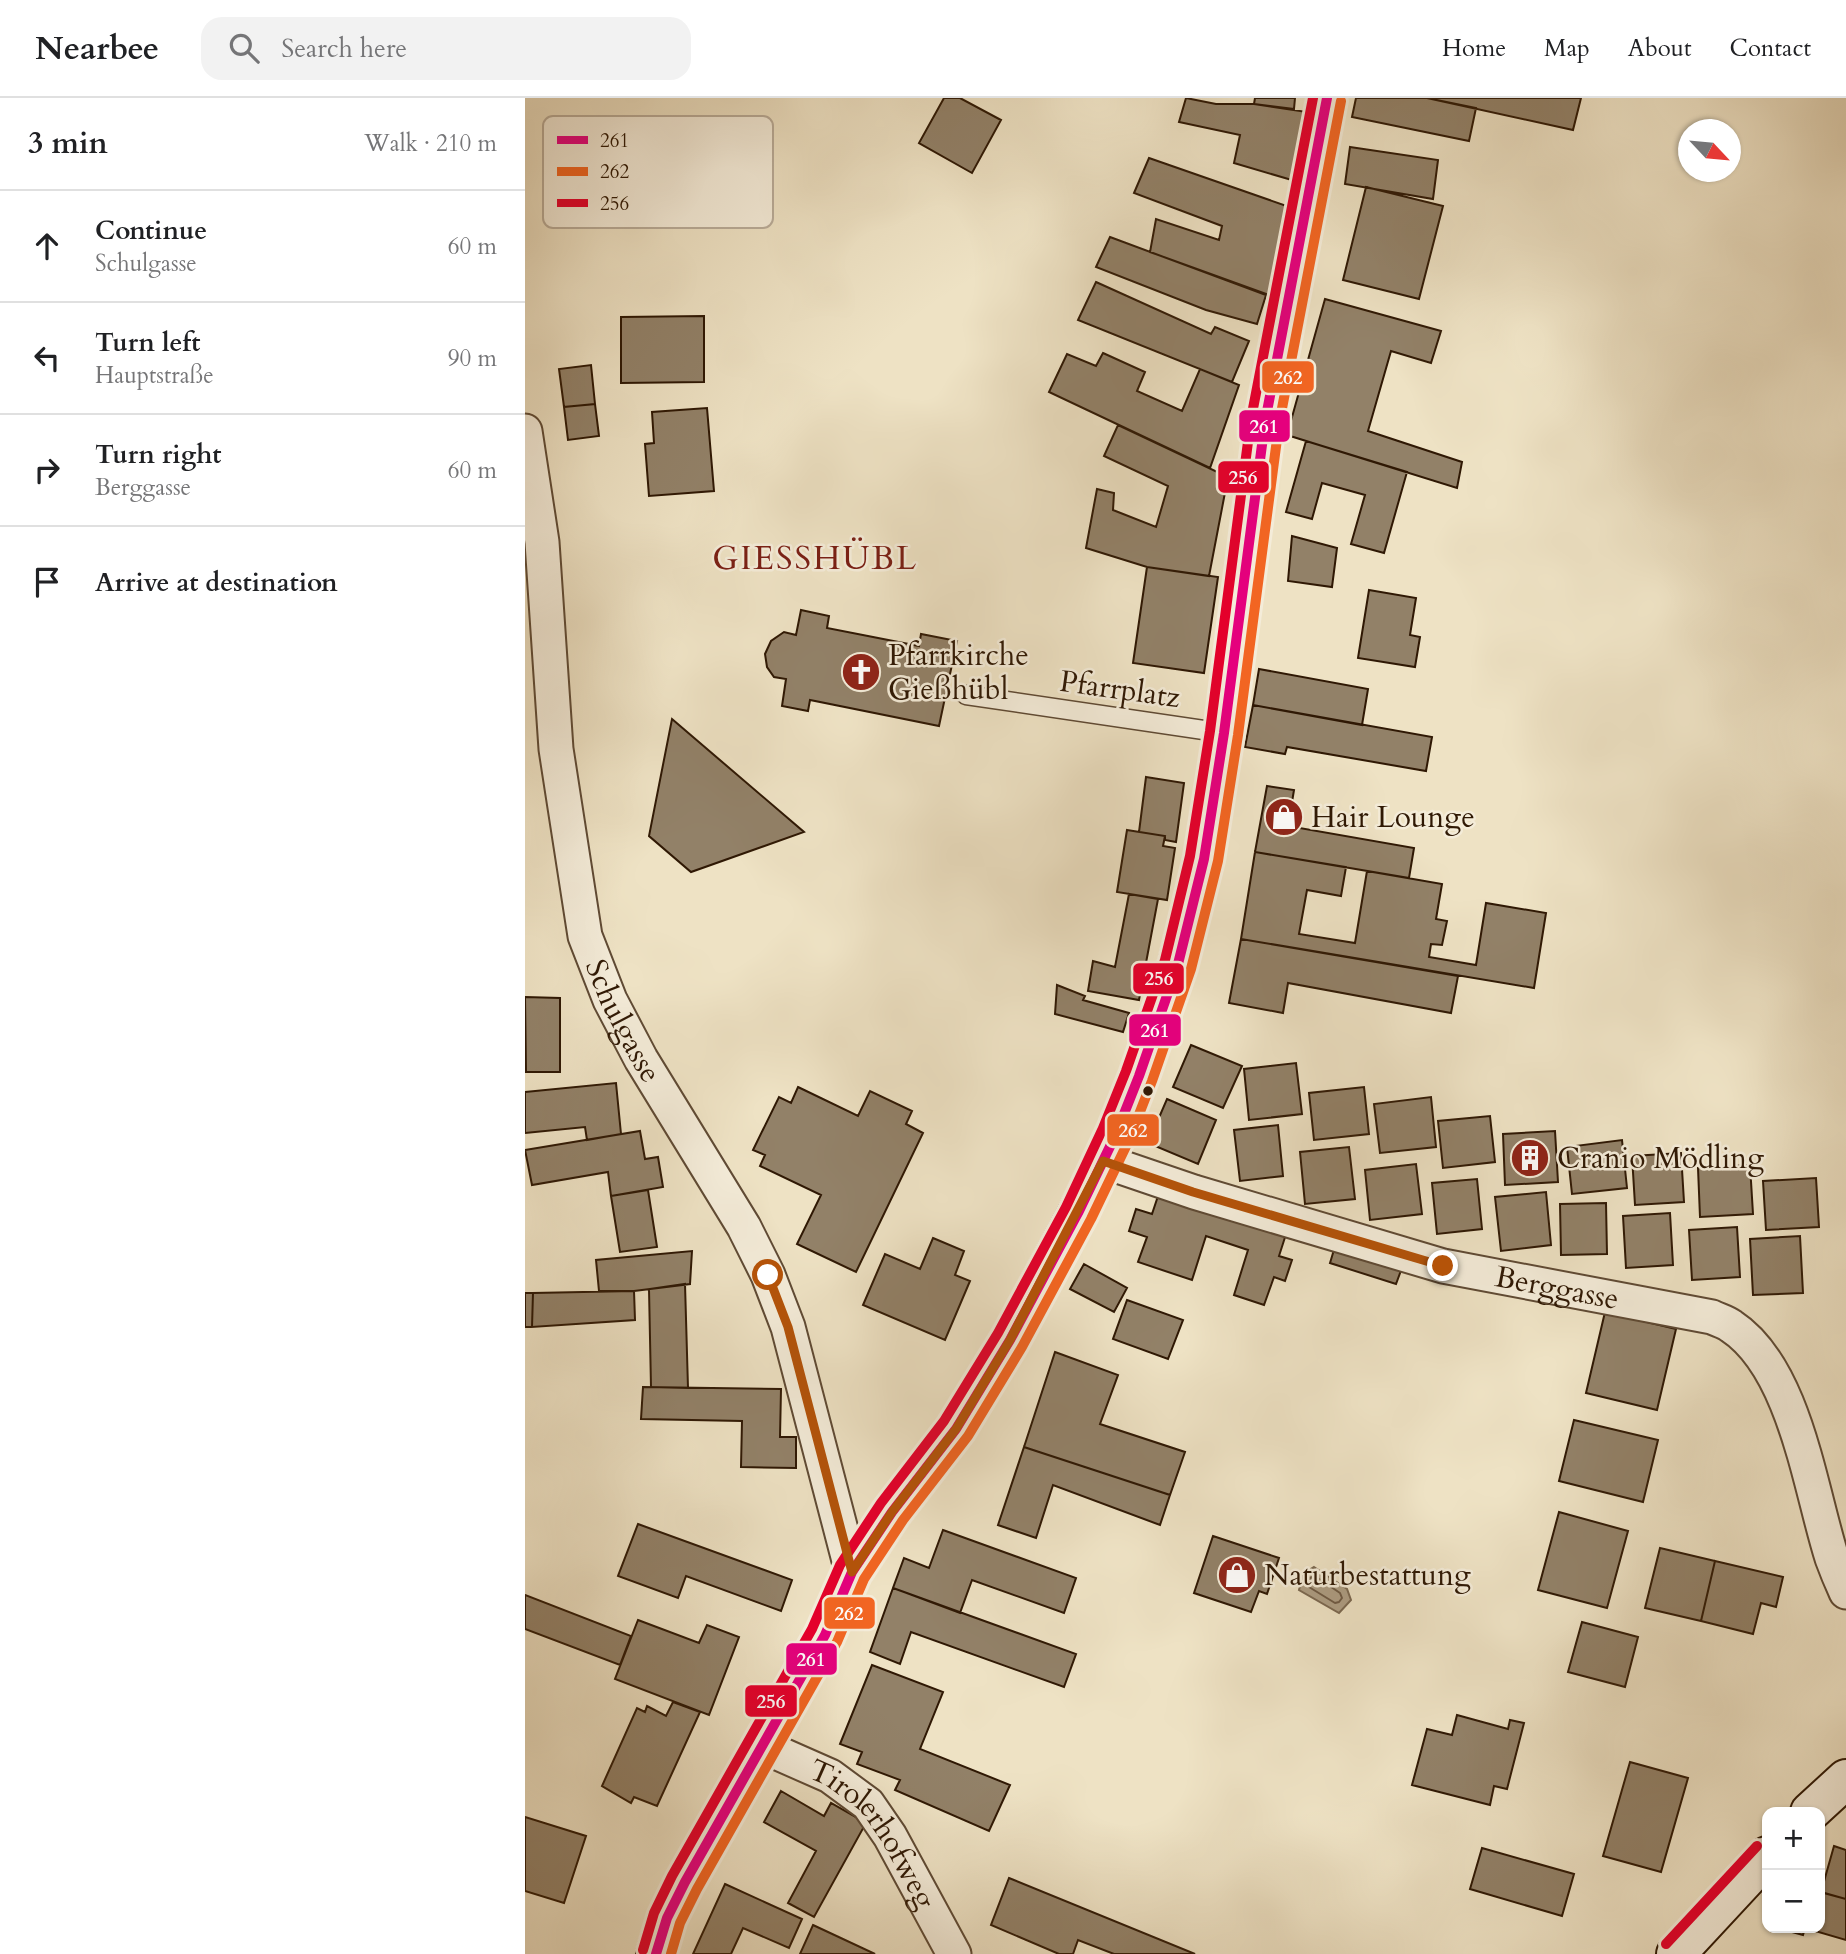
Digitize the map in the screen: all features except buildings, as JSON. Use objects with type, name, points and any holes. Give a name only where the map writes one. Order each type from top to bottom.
[{"type":"street","points":[[656,1954],[667,1918],[685,1882],[825,1635],[852,1572],[892,1512],[956,1429],[1010,1340],[1103,1161],[1139,1076],[1178,964],[1204,859],[1224,733],[1265,422],[1328,98]]},
{"type":"street","name":"Schulgasse","points":[[525,431],[542,542],[556,749],[585,936],[610,1000],[641,1059],[744,1227],[768,1275],[788,1327],[852,1572]]},
{"type":"street","name":"Berggasse","points":[[1103,1161],[1193,1192],[1443,1266],[1712,1317],[1731,1325],[1748,1341],[1768,1367],[1794,1420],[1839,1555],[1846,1592]]},
{"type":"street","name":"Tirolerhofweg","points":[[762,1746],[830,1776],[868,1804],[890,1836],[954,1954]]},
{"type":"street","points":[[1815,1807],[1846,1779]]},
{"type":"street","points":[[1676,1954],[1762,1861]]},
{"type":"lane","name":"Pfarrplatz","points":[[966,695],[1224,733]]},
{"type":"water","points":[[1314,1567],[1347,1589],[1351,1600],[1339,1613],[1299,1590],[1303,1574]]},
{"type":"transit line","name":"256","points":[[643,1950],[654,1913],[672,1876],[812,1629],[840,1565],[881,1503],[944,1421],[998,1333],[1066,1207],[1126,1071],[1165,960],[1190,856],[1210,731],[1251,419],[1313,98]]},
{"type":"transit line","name":"261","points":[[656,1954],[667,1918],[685,1882],[825,1635],[852,1572],[892,1512],[956,1429],[1010,1340],[1078,1213],[1116,1134],[1139,1076],[1178,964],[1204,859],[1224,733],[1265,422],[1327,98]]},
{"type":"transit line","name":"262","points":[[671,1954],[680,1923],[697,1889],[837,1642],[864,1579],[903,1520],[968,1436],[1022,1347],[1091,1219],[1129,1140],[1152,1081],[1191,969],[1218,861],[1238,735],[1279,424],[1341,101]]},
{"type":"transit line","name":"256","points":[[1666,1944],[1757,1846]]},
{"type":"place","name":"Pfarrkirche Gießhübl","points":[[861,672]]},
{"type":"place","name":"Hair Lounge","points":[[1284,817]]},
{"type":"place","name":"Cranio Mödling","points":[[1530,1158]]},
{"type":"place","name":"Naturbestattung","points":[[1237,1575]]},
{"type":"district","name":"GIESSHÜBL","points":[[815,557]]},
{"type":"route","points":[[768,1275],[788,1327],[852,1572],[892,1512],[956,1429],[1010,1340],[1103,1161],[1193,1192],[1443,1266]]}]
